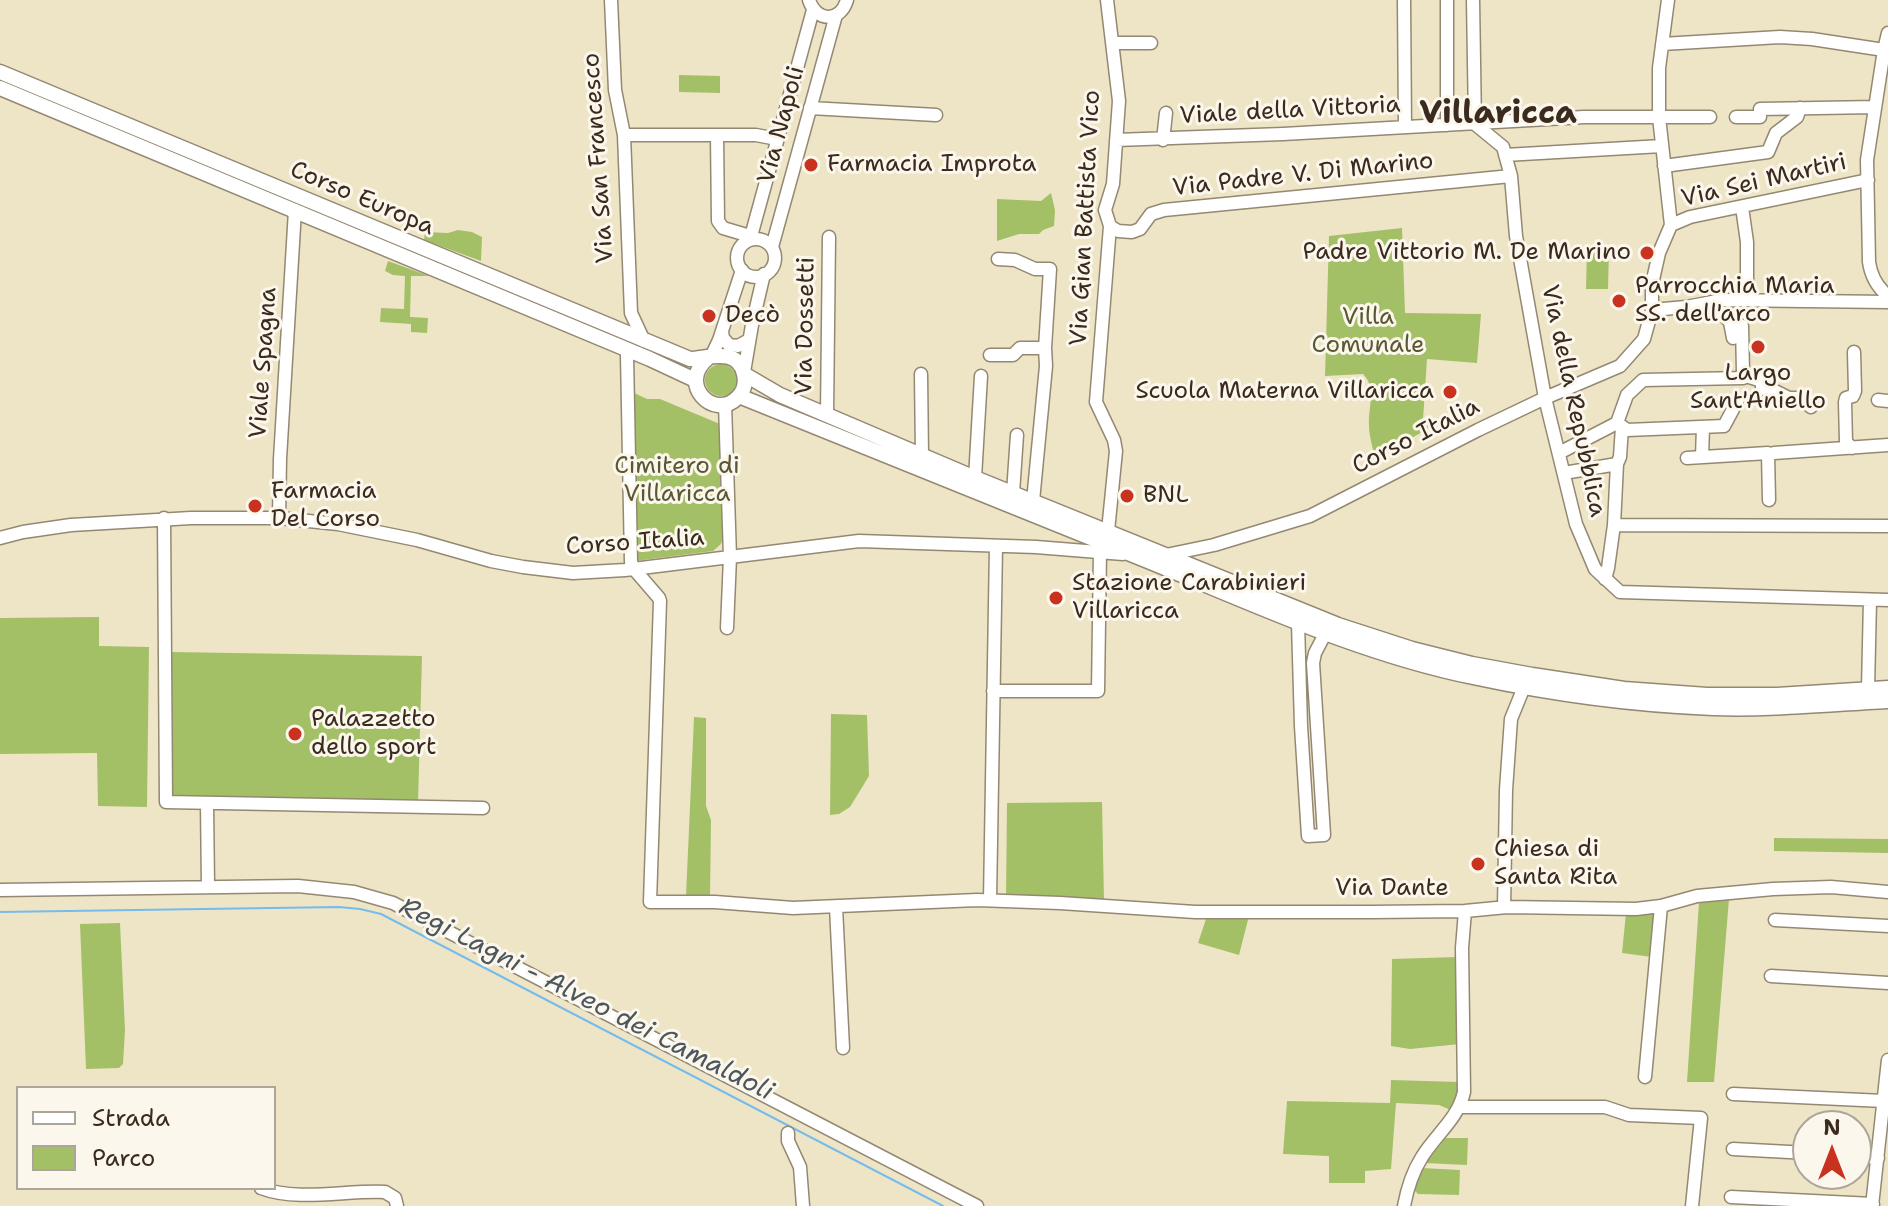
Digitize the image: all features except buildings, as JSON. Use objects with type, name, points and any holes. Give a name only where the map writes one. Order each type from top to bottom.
[{"type":"main road","name":"Corso Europa","points":[[0,72],[644,341],[690,359],[710,358]]},
{"type":"main road","name":"Corso Europa","points":[[0,88],[695,380]]},
{"type":"main road","points":[[720,355],[732,358],[744,373],[744,388],[739,396],[725,404],[705,399],[695,380],[699,368],[710,358],[720,355]]},
{"type":"main road","points":[[744,373],[780,395],[1108,531],[1143,552],[1298,623],[1368,650],[1470,677],[1628,702],[1716,708],[1888,701]]},
{"type":"main road","points":[[739,396],[1080,533],[1143,552],[1166,555],[1363,634],[1427,653],[1532,675],[1624,689],[1707,695],[1777,695],[1888,688]]},
{"type":"street","name":"Via San Francesco","points":[[611,0],[615,90],[624,135],[631,313],[644,341]]},
{"type":"street","points":[[811,5],[824,16],[836,15],[847,0]]},
{"type":"street","name":"Via Gian Battista Vico","points":[[1107,0],[1119,101],[1113,184],[1105,210],[1110,226],[1096,402],[1116,451],[1108,531]]},
{"type":"street","points":[[1404,0],[1405,127]]},
{"type":"street","points":[[1447,0],[1447,125]]},
{"type":"street","points":[[1473,0],[1475,124],[1504,151],[1662,146]]},
{"type":"street","points":[[1668,0],[1659,68],[1659,117],[1671,225]]},
{"type":"street","name":"Via Napoli","points":[[750,238],[811,5]]},
{"type":"street","name":"Via Napoli","points":[[772,247],[836,15]]},
{"type":"street","points":[[1888,33],[1884,50],[1883,90],[1875,107],[1867,160],[1871,272],[1888,299]]},
{"type":"street","points":[[1662,44],[1780,37],[1884,50]]},
{"type":"street","points":[[1113,43],[1151,43]]},
{"type":"street","points":[[1736,117],[1760,117],[1760,109],[1875,107]]},
{"type":"street","points":[[810,108],[936,115]]},
{"type":"street","points":[[1664,166],[1768,152],[1776,133],[1797,117],[1800,108]]},
{"type":"street","points":[[1163,140],[1166,113]]},
{"type":"street","name":"Viale della Vittoria","points":[[1116,140],[1584,117],[1710,117]]},
{"type":"street","points":[[1504,151],[1509,123]]},
{"type":"street","points":[[624,135],[756,135],[777,139]]},
{"type":"street","points":[[717,135],[718,221],[723,228],[760,239],[772,247],[774,262],[764,274],[750,275],[742,270],[737,261],[741,245],[750,238]]},
{"type":"street","name":"Via della Repubblica","points":[[1504,151],[1511,176],[1516,236],[1545,398],[1576,524],[1595,569],[1605,579]]},
{"type":"street","name":"Via Padre V. Di Marino","points":[[1110,226],[1118,231],[1132,232],[1140,229],[1151,214],[1164,210],[1511,176]]},
{"type":"street","name":"Via Sei Martiri","points":[[1671,225],[1690,217],[1868,180]]},
{"type":"street","points":[[1742,207],[1747,242],[1747,300]]},
{"type":"street","name":"Viale Spagna","points":[[279,518],[295,210]]},
{"type":"street","name":"Corso Italia","points":[[1166,555],[1310,516],[1478,430],[1620,366],[1644,339],[1652,310],[1652,284],[1659,253],[1671,225]]},
{"type":"street","name":"Via Dossetti","points":[[827,415],[829,237]]},
{"type":"street","points":[[998,259],[1015,260],[1035,269],[1050,269],[1046,366],[1033,501]]},
{"type":"street","points":[[710,358],[742,270]]},
{"type":"street","points":[[744,373],[764,274]]},
{"type":"street","points":[[1652,310],[1747,300],[1888,299]]},
{"type":"street","points":[[1711,302],[1730,322],[1742,326],[1743,372],[1746,376]]},
{"type":"street","points":[[615,329],[631,313]]},
{"type":"street","points":[[1730,322],[1733,338]]},
{"type":"street","points":[[722,331],[729,345],[738,346],[749,340]]},
{"type":"street","points":[[990,355],[1013,355],[1020,348],[1045,348]]},
{"type":"street","points":[[629,350],[631,562],[634,569]]},
{"type":"street","points":[[1852,448],[1846,442],[1845,402],[1855,391],[1854,352]]},
{"type":"street","points":[[921,374],[922,456]]},
{"type":"street","points":[[975,478],[981,376]]},
{"type":"street","points":[[1811,407],[1799,398],[1789,398],[1762,387],[1762,381],[1746,376],[1643,380],[1627,395],[1619,425],[1620,457],[1614,525],[1605,579],[1620,592],[1888,600]]},
{"type":"street","points":[[1619,425],[1627,430],[1724,426],[1738,400]]},
{"type":"street","points":[[725,404],[730,557],[727,628]]},
{"type":"street","points":[[1559,453],[1619,425]]},
{"type":"street","points":[[1702,457],[1703,427]]},
{"type":"street","points":[[1013,493],[1017,435]]},
{"type":"street","points":[[1774,453],[1888,445]]},
{"type":"street","points":[[1687,458],[1768,453],[1769,500]]},
{"type":"street","points":[[1564,473],[1617,464]]},
{"type":"street","points":[[164,518],[166,802],[483,808]]},
{"type":"street","name":"Corso Italia","points":[[0,538],[71,525],[164,518],[279,518],[338,524],[523,567],[573,573],[634,569],[859,541],[1143,552]]},
{"type":"street","points":[[1614,525],[1888,526]]},
{"type":"street","points":[[1076,550],[1080,533]]},
{"type":"street","points":[[1208,573],[1202,560],[1211,545]]},
{"type":"street","points":[[990,900],[996,546]]},
{"type":"street","points":[[993,691],[1098,691],[1100,551]]},
{"type":"street","name":"Via Dante","points":[[634,569],[660,601],[650,902],[715,902],[793,908],[990,900],[1195,912],[1465,911],[1504,907],[1636,909],[1697,896],[1773,889],[1831,887],[1888,892]]},
{"type":"street","points":[[1868,689],[1870,600]]},
{"type":"street","points":[[1298,623],[1308,836],[1324,835],[1313,663],[1325,634]]},
{"type":"street","points":[[1504,907],[1511,719],[1524,687]]},
{"type":"street","points":[[207,803],[208,887]]},
{"type":"street","points":[[0,890],[298,886],[354,892],[393,903],[977,1206]]},
{"type":"street","points":[[1645,1077],[1661,906]]},
{"type":"street","points":[[836,907],[843,1048]]},
{"type":"street","points":[[1404,1206],[1422,1157],[1461,1107],[1464,1092],[1462,948],[1465,911]]},
{"type":"street","points":[[1775,920],[1888,926]]},
{"type":"street","points":[[1771,976],[1888,983]]},
{"type":"street","points":[[1731,1197],[1872,1205],[1888,1060]]},
{"type":"street","points":[[1733,1094],[1884,1101]]},
{"type":"street","points":[[1461,1107],[1605,1107],[1629,1115],[1701,1118],[1692,1206]]},
{"type":"street","points":[[788,1133],[788,1141],[800,1167],[803,1206]]},
{"type":"street","points":[[1733,1149],[1792,1152]]},
{"type":"street","points":[[1872,1157],[1878,1158]]},
{"type":"street","points":[[266,1190],[311,1194],[385,1192],[395,1198],[397,1206]]},
{"type":"green space","points":[[679,75],[720,76],[720,93],[679,92]]},
{"type":"green space","points":[[1051,193],[1055,210],[1054,226],[1039,234],[1019,234],[997,241],[997,199],[1041,201]]},
{"type":"green space","name":"Villa Comunale","points":[[1402,228],[1405,313],[1481,314],[1477,363],[1427,359],[1423,420],[1432,421],[1431,427],[1375,459],[1369,429],[1371,392],[1367,379],[1363,374],[1325,376],[1329,236]]},
{"type":"green space","points":[[458,230],[482,237],[481,261],[424,240],[425,232]]},
{"type":"green space","points":[[1587,248],[1609,249],[1608,289],[1586,289]]},
{"type":"green space","points":[[388,261],[429,276],[411,276],[410,317],[428,318],[427,333],[411,332],[411,324],[380,322],[381,308],[404,309],[405,276],[385,271]]},
{"type":"green space","points":[[721,364],[732,369],[737,380],[732,391],[721,396],[710,391],[705,380],[710,369]]},
{"type":"green space","name":"Cimitero di Villaricca","points":[[630,391],[647,399],[660,399],[720,424],[723,538],[713,551],[635,561]]},
{"type":"green space","points":[[99,617],[99,646],[149,647],[147,807],[98,806],[97,753],[0,754],[0,618]]},
{"type":"green space","name":"Palazzetto dello sport","points":[[171,652],[422,656],[418,803],[169,798]]},
{"type":"green space","points":[[831,714],[867,715],[869,776],[850,807],[839,814],[830,815]]},
{"type":"green space","points":[[694,717],[706,718],[706,806],[711,820],[710,898],[686,896]]},
{"type":"green space","points":[[1102,802],[1104,901],[1006,897],[1007,803]]},
{"type":"green space","points":[[1774,838],[1888,839],[1888,853],[1774,851]]},
{"type":"green space","points":[[1729,899],[1714,1082],[1687,1082],[1699,902]]},
{"type":"green space","points":[[1656,910],[1652,957],[1622,953],[1626,913]]},
{"type":"green space","points":[[1207,916],[1249,916],[1239,955],[1198,943]]},
{"type":"green space","points":[[120,923],[125,1030],[123,1064],[119,1068],[86,1069],[80,924]]},
{"type":"green space","points":[[1458,957],[1460,1044],[1410,1049],[1391,1046],[1392,959]]},
{"type":"green space","points":[[1391,1080],[1460,1082],[1460,1092],[1453,1111],[1439,1105],[1396,1103],[1391,1169],[1365,1171],[1365,1183],[1329,1183],[1329,1156],[1283,1154],[1287,1101],[1390,1103]]},
{"type":"green space","points":[[1445,1138],[1468,1138],[1467,1165],[1424,1163]]},
{"type":"green space","points":[[1422,1168],[1460,1170],[1459,1195],[1418,1194],[1414,1190]]},
{"type":"waterway","name":"Regi Lagni - Alveo dei Camaldoli","points":[[0,912],[339,907],[381,914],[943,1206]]},
{"type":"place","name":"Farmacia Improta","points":[[811,165]]},
{"type":"place","name":"Padre Vittorio M. De Marino","points":[[1647,253]]},
{"type":"place","name":"Parrocchia Maria SS. dell'arco","points":[[1619,301]]},
{"type":"place","name":"Decò","points":[[709,316]]},
{"type":"place","name":"Largo Sant'Aniello","points":[[1758,347]]},
{"type":"place","name":"Scuola Materna Villaricca","points":[[1450,392]]},
{"type":"place","name":"BNL","points":[[1127,496]]},
{"type":"place","name":"Farmacia Del Corso","points":[[255,506]]},
{"type":"place","name":"Stazione Carabinieri Villaricca","points":[[1056,598]]},
{"type":"place","name":"Palazzetto dello sport","points":[[295,734]]},
{"type":"place","name":"Chiesa di Santa Rita","points":[[1478,864]]},
{"type":"district","name":"Villaricca","points":[[1498,115]]}]
